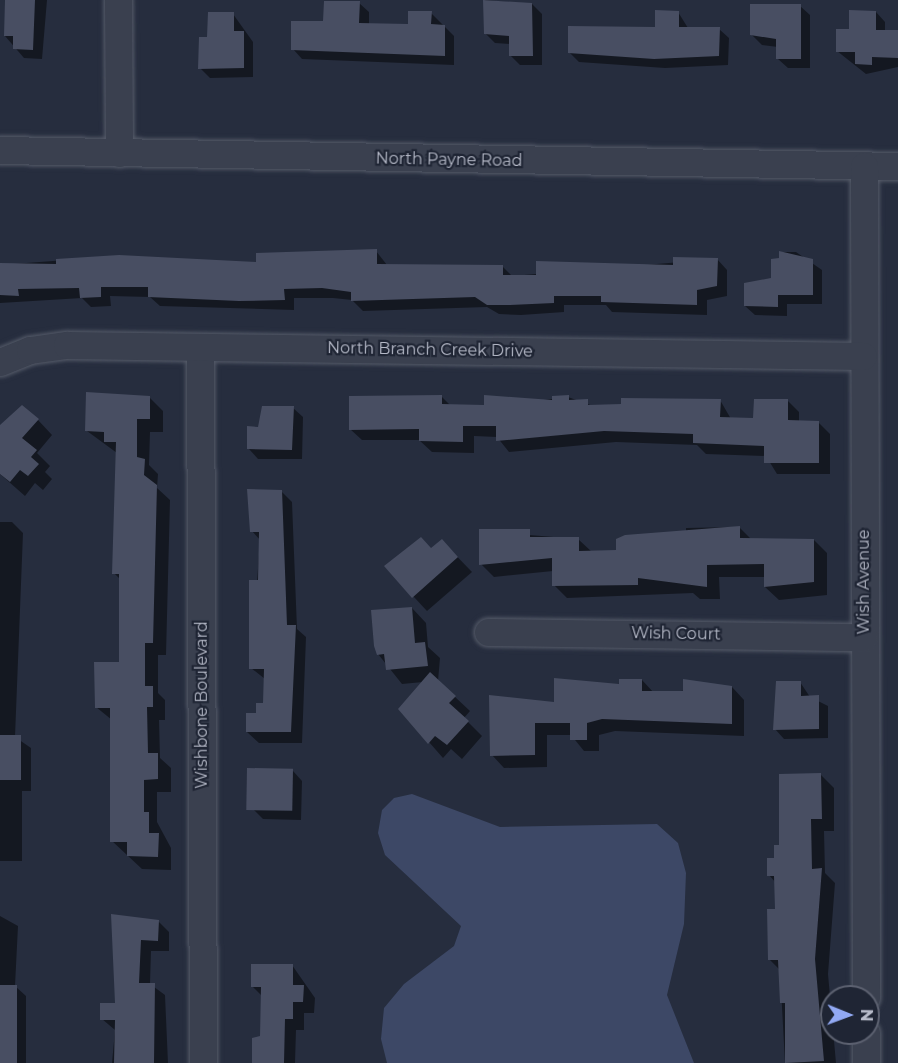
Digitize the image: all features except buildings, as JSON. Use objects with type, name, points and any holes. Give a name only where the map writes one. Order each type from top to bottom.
[{"type":"street","points":[[118,0],[119,153]]},
{"type":"street","name":"North Payne Road","points":[[0,150],[898,166]]},
{"type":"street","name":"Wish Avenue","points":[[864,166],[866,985]]},
{"type":"street","name":"North Branch Creek Drive","points":[[0,362],[49,346],[864,356]]},
{"type":"street","name":"Wishbone Boulevard","points":[[200,347],[203,1063]]},
{"type":"street","name":"Wish Court","points":[[488,632],[864,637]]},
{"type":"street","points":[[866,1045],[866,1063]]},
{"type":"water","points":[[412,794],[500,827],[657,824],[678,843],[686,873],[684,924],[667,995],[694,1063],[387,1063],[381,1039],[384,1008],[404,984],[454,946],[461,926],[385,855],[378,833],[382,810],[394,798]]}]
